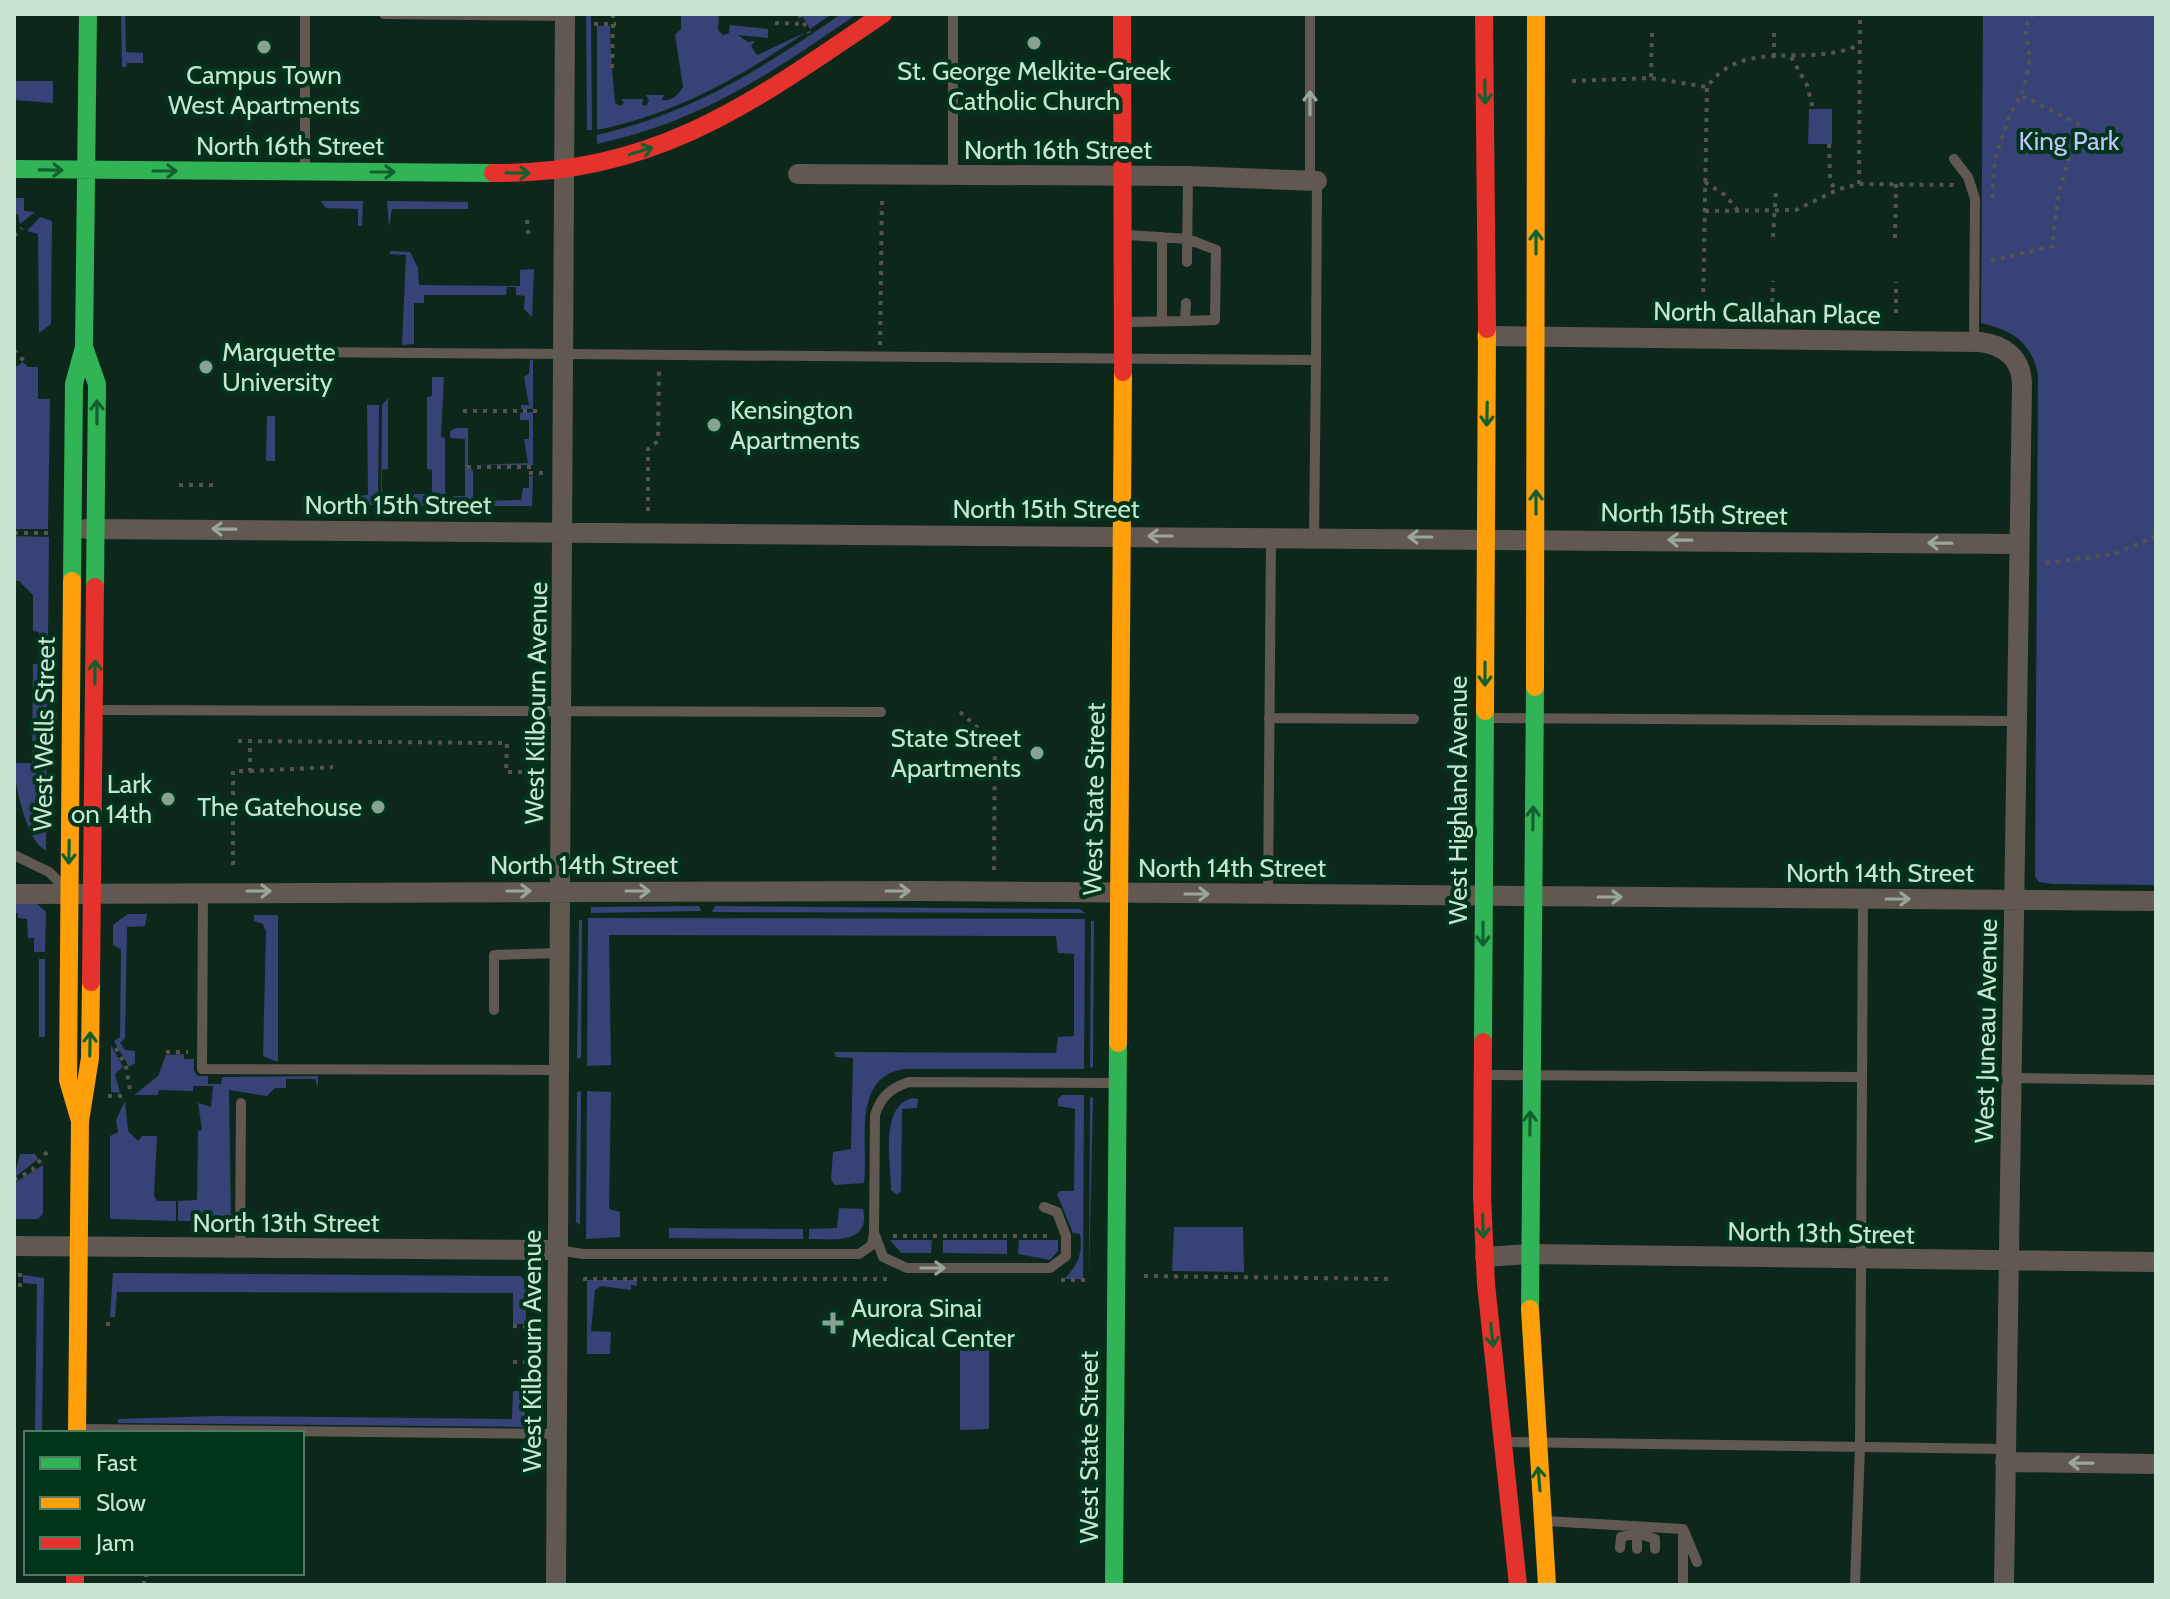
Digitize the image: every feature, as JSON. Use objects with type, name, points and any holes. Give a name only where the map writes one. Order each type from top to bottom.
[{"type":"main road","name":"West Wells Street","points":[[80,1121],[68,1080],[69,891],[74,384],[84,347],[88,14]]},
{"type":"main road","name":"North 16th Street","points":[[14,169],[539,173],[565,170],[656,146],[722,119],[883,14]]},
{"type":"main road","name":"West State Street","points":[[1114,1585],[1125,177],[1122,14]]},
{"type":"main road","name":"West Highland Avenue","points":[[1484,14],[1487,336],[1485,1257],[1518,1585]]},
{"type":"main road","points":[[1536,14],[1535,718],[1529,1254],[1536,1441],[1547,1585]]},
{"type":"main road","name":"West Wells Street","points":[[77,1431],[80,1121],[90,1058],[97,529],[97,384],[84,347]]},
{"type":"street","name":"West Kilbourn Avenue","points":[[556,1585],[565,15]]},
{"type":"street","name":"North 16th Street","points":[[798,174],[1188,176],[1314,181]]},
{"type":"street","name":"North Callahan Place","points":[[1487,336],[1974,342],[2006,350],[2017,362],[2022,383]]},
{"type":"street","name":"West Juneau Avenue","points":[[2004,1585],[2022,383]]},
{"type":"street","name":"North 15th Street","points":[[72,529],[2018,544]]},
{"type":"street","name":"North 14th Street","points":[[14,894],[69,891],[560,891],[2156,901]]},
{"type":"street","name":"North 13th Street","points":[[14,1246],[558,1250]]},
{"type":"street","name":"North 13th Street","points":[[1485,1257],[1529,1254],[2156,1262]]},
{"type":"street","points":[[2005,1456],[2156,1464]]},
{"type":"lane","points":[[305,14],[305,172]]},
{"type":"lane","points":[[384,14],[565,15]]},
{"type":"lane","points":[[953,14],[953,176]]},
{"type":"lane","points":[[1310,14],[1316,360],[1314,537]]},
{"type":"lane","points":[[1954,159],[1968,177],[1975,199],[1974,342]]},
{"type":"lane","points":[[1187,262],[1188,176]]},
{"type":"lane","points":[[1124,235],[1188,239],[1216,250],[1215,320],[1124,322]]},
{"type":"lane","points":[[1162,237],[1162,321]]},
{"type":"lane","points":[[1185,321],[1186,303]]},
{"type":"lane","points":[[304,352],[879,354],[1316,360]]},
{"type":"lane","points":[[1268,894],[1271,536]]},
{"type":"lane","points":[[94,710],[881,712]]},
{"type":"lane","points":[[1269,718],[1414,719]]},
{"type":"lane","points":[[1484,718],[2016,721]]},
{"type":"lane","points":[[14,855],[49,872],[69,891]]},
{"type":"lane","points":[[203,891],[202,1069],[559,1070]]},
{"type":"lane","points":[[1855,1585],[1860,1446],[1863,899]]},
{"type":"lane","points":[[494,1010],[494,955],[559,953]]},
{"type":"lane","points":[[1483,1075],[1862,1077]]},
{"type":"lane","points":[[2011,1078],[2156,1080]]},
{"type":"lane","points":[[558,1250],[583,1254],[849,1254],[867,1251],[874,1233],[875,1115],[878,1104],[894,1087],[909,1082],[1116,1083]]},
{"type":"lane","points":[[240,1250],[241,1103]]},
{"type":"lane","points":[[874,1233],[883,1257],[907,1268],[1050,1268],[1066,1256],[1066,1236],[1057,1212],[1044,1207]]},
{"type":"lane","points":[[304,1432],[557,1434]]},
{"type":"lane","points":[[1503,1442],[1860,1446],[2005,1456]]},
{"type":"lane","points":[[1543,1521],[1637,1529],[1683,1529]]},
{"type":"lane","points":[[1620,1548],[1621,1537],[1637,1529]]},
{"type":"lane","points":[[1637,1529],[1637,1549]]},
{"type":"lane","points":[[1637,1529],[1655,1539],[1655,1549]]},
{"type":"lane","points":[[1683,1529],[1697,1562]]},
{"type":"lane","points":[[1683,1529],[1683,1585]]},
{"type":"path","points":[[613,14],[612,70],[616,70]]},
{"type":"path","points":[[799,14],[809,33]]},
{"type":"path","points":[[1859,184],[1860,14]]},
{"type":"path","points":[[1992,206],[1995,159],[2020,95],[2030,58],[2025,27],[2033,14]]},
{"type":"path","points":[[2104,14],[2112,14]]},
{"type":"path","points":[[775,23],[803,24]]},
{"type":"path","points":[[594,24],[614,24]]},
{"type":"path","points":[[1651,78],[1652,32]]},
{"type":"path","points":[[1774,33],[1774,57]]},
{"type":"path","points":[[1703,312],[1707,87],[1741,58],[1844,52],[1859,45]]},
{"type":"path","points":[[1791,57],[1807,85],[1813,109]]},
{"type":"path","points":[[1572,81],[1651,78],[1707,87]]},
{"type":"path","points":[[1991,261],[2053,246],[2054,212],[2061,178],[2081,125],[2020,95]]},
{"type":"path","points":[[1829,144],[1830,179],[1835,191]]},
{"type":"path","points":[[1705,182],[1725,195],[1740,213]]},
{"type":"path","points":[[1705,211],[1775,213],[1796,210],[1835,191],[1859,184],[1959,185],[1963,190]]},
{"type":"path","points":[[1895,238],[1896,184]]},
{"type":"path","points":[[1773,237],[1776,189]]},
{"type":"path","points":[[879,354],[882,199]]},
{"type":"path","points":[[527,220],[529,240]]},
{"type":"path","points":[[14,236],[22,228]]},
{"type":"path","points":[[1991,248],[1991,274]]},
{"type":"path","points":[[1772,312],[1773,281]]},
{"type":"path","points":[[1896,282],[1896,313]]},
{"type":"path","points":[[14,350],[24,361]]},
{"type":"path","points":[[648,511],[648,449],[658,441],[659,353]]},
{"type":"path","points":[[463,411],[543,411]]},
{"type":"path","points":[[467,467],[535,467]]},
{"type":"path","points":[[529,473],[543,473]]},
{"type":"path","points":[[179,485],[214,485]]},
{"type":"path","points":[[14,533],[72,529]]},
{"type":"path","points":[[2046,563],[2114,554],[2156,536]]},
{"type":"path","points":[[960,712],[996,743],[994,870]]},
{"type":"path","points":[[238,741],[507,743],[506,772],[533,772]]},
{"type":"path","points":[[250,741],[250,771]]},
{"type":"path","points":[[233,865],[233,771],[333,767]]},
{"type":"path","points":[[111,1041],[123,1060],[130,1088]]},
{"type":"path","points":[[166,1052],[202,1052]]},
{"type":"path","points":[[107,1096],[125,1096]]},
{"type":"path","points":[[14,1180],[32,1170],[47,1152]]},
{"type":"path","points":[[893,1236],[1055,1236]]},
{"type":"path","points":[[20,1272],[20,1287]]},
{"type":"path","points":[[1144,1276],[1394,1279]]},
{"type":"path","points":[[583,1279],[905,1279]]},
{"type":"path","points":[[1058,1280],[1085,1280]]},
{"type":"path","points":[[106,1324],[115,1324]]},
{"type":"path","points":[[513,1326],[529,1327]]},
{"type":"path","points":[[513,1362],[528,1362]]},
{"type":"green space","points":[[121,14],[125,14],[126,52],[143,53],[143,63],[127,63],[126,67],[122,67]]},
{"type":"green space","points":[[586,14],[591,14],[592,130],[587,130]]},
{"type":"green space","points":[[681,14],[719,14],[718,30],[723,35],[729,33],[730,25],[768,29],[768,38],[738,35],[748,42],[755,41],[751,46],[757,55],[806,32],[707,92],[654,114],[597,130],[597,26],[610,26],[615,103],[621,106],[624,103],[621,99],[643,99],[642,105],[646,106],[649,101],[646,95],[664,95],[662,100],[669,100],[683,87],[675,35],[681,29]]},
{"type":"green space","points":[[801,14],[832,14],[810,29]]},
{"type":"green space","points":[[841,14],[857,14],[734,93],[670,122],[597,144],[597,135],[665,114],[725,87]]},
{"type":"green space","name":"King Park","points":[[1983,14],[2156,14],[2156,885],[2052,884],[2039,882],[2035,876],[2038,374],[2025,345],[2002,329],[1981,323]]},
{"type":"green space","points":[[14,81],[53,81],[53,103],[14,100]]},
{"type":"green space","points":[[1809,109],[1832,109],[1832,144],[1808,144]]},
{"type":"green space","points":[[14,198],[24,198],[24,211],[35,212],[20,224],[18,214],[14,214]]},
{"type":"green space","points":[[321,201],[363,201],[362,226],[358,226],[358,209],[326,208]]},
{"type":"green space","points":[[387,201],[468,202],[468,209],[392,209],[389,227]]},
{"type":"green space","points":[[40,217],[52,221],[51,324],[39,333],[38,234],[27,231]]},
{"type":"green space","points":[[390,251],[410,252],[418,268],[419,285],[520,286],[520,270],[534,269],[532,317],[524,309],[525,296],[516,295],[516,287],[507,287],[506,295],[424,295],[424,303],[414,303],[414,344],[402,345],[406,255],[390,254]]},
{"type":"green space","points":[[530,360],[533,360],[533,409],[521,409],[521,405],[529,405],[524,377],[529,374]]},
{"type":"green space","points":[[23,362],[28,367],[38,367],[38,399],[50,399],[48,529],[14,529],[14,368]]},
{"type":"green space","points":[[432,377],[444,377],[441,437],[445,438],[445,490],[449,506],[411,506],[414,494],[432,494],[432,470],[427,469],[427,397],[432,396]]},
{"type":"green space","points":[[388,398],[388,469],[382,470],[382,494],[403,497],[403,506],[381,505],[382,405]]},
{"type":"green space","points":[[367,405],[379,405],[378,505],[350,505],[350,496],[368,495]]},
{"type":"green space","points":[[533,412],[533,465],[479,465],[528,463],[524,439],[529,439],[529,420],[520,420],[520,413]]},
{"type":"green space","points":[[267,416],[275,416],[275,461],[266,461]]},
{"type":"green space","points":[[468,428],[468,469],[473,470],[473,501],[521,500],[523,488],[529,488],[529,476],[533,476],[532,506],[453,506],[453,496],[465,496],[465,439],[450,438],[450,431]]},
{"type":"green space","points":[[14,536],[49,537],[48,636],[39,636],[39,632],[33,631],[33,595],[19,581],[14,581]]},
{"type":"green space","points":[[45,642],[48,642],[46,850],[33,837],[28,825],[16,784],[14,763],[32,763],[33,664],[45,664]]},
{"type":"green space","points":[[14,901],[34,901],[46,912],[45,952],[34,952],[34,938],[28,938],[27,919],[18,918],[18,913],[14,913]]},
{"type":"green space","points":[[699,906],[701,911],[591,913],[591,907]]},
{"type":"green space","points":[[715,906],[1080,909],[1085,913],[712,912]]},
{"type":"green space","points":[[128,914],[147,914],[145,926],[127,927],[125,1038],[120,1043],[125,1050],[135,1051],[135,1063],[129,1067],[114,1041],[120,1037],[121,949],[113,945],[113,925]]},
{"type":"green space","points":[[254,915],[278,915],[278,1062],[263,1056],[266,932],[263,924],[254,921]]},
{"type":"green space","points":[[588,918],[1085,919],[1084,1069],[906,1069],[888,1074],[877,1084],[869,1098],[864,1183],[835,1185],[831,1180],[833,1152],[851,1149],[853,1058],[836,1057],[834,1052],[1056,1053],[1058,1037],[1074,1036],[1074,954],[1058,953],[1056,936],[609,935],[611,1065],[587,1066]]},
{"type":"green space","points":[[579,920],[582,920],[581,1058],[577,1058]]},
{"type":"green space","points":[[1091,921],[1094,921],[1093,1067],[1090,1068]]},
{"type":"green space","points":[[39,959],[45,959],[45,1037],[39,1037]]},
{"type":"green space","points":[[111,1045],[123,1067],[115,1074],[120,1093],[111,1092]]},
{"type":"green space","points":[[184,1054],[184,1059],[194,1059],[194,1071],[198,1076],[208,1076],[208,1084],[221,1084],[222,1077],[318,1076],[318,1088],[315,1079],[286,1079],[286,1088],[275,1088],[267,1096],[229,1090],[231,1221],[178,1221],[178,1201],[197,1200],[198,1131],[202,1130],[198,1103],[211,1107],[213,1086],[193,1086],[193,1091],[159,1090],[158,1095],[134,1095],[158,1076],[166,1055]]},
{"type":"green space","points":[[581,1091],[580,1225],[576,1222],[577,1092]]},
{"type":"green space","points":[[587,1091],[611,1092],[609,1209],[620,1212],[620,1237],[586,1239]]},
{"type":"green space","points":[[1062,1095],[1084,1095],[1083,1279],[1064,1279],[1078,1259],[1081,1241],[1080,1234],[1073,1233],[1057,1194],[1060,1191],[1074,1191],[1075,1109],[1058,1106]]},
{"type":"green space","points":[[1090,1097],[1093,1098],[1089,1278]]},
{"type":"green space","points":[[918,1099],[917,1108],[902,1109],[901,1191],[897,1195],[891,1190],[891,1123],[902,1103]]},
{"type":"green space","points":[[125,1101],[128,1131],[138,1141],[142,1136],[157,1136],[154,1196],[157,1201],[176,1201],[176,1221],[110,1219],[110,1136],[118,1132],[116,1120]]},
{"type":"green space","points":[[20,1154],[35,1154],[38,1159],[14,1178]]},
{"type":"green space","points":[[43,1165],[43,1214],[38,1219],[14,1219],[14,1183]]},
{"type":"green space","points":[[839,1208],[863,1209],[861,1229],[848,1238],[809,1239],[809,1229],[837,1228]]},
{"type":"green space","points":[[1174,1227],[1243,1227],[1244,1272],[1172,1271]]},
{"type":"green space","points":[[669,1228],[803,1229],[803,1239],[669,1238]]},
{"type":"green space","points":[[890,1240],[932,1240],[931,1253],[901,1253]]},
{"type":"green space","points":[[943,1240],[1007,1240],[1007,1254],[943,1253]]},
{"type":"green space","points":[[1019,1240],[1058,1240],[1058,1251],[1050,1260],[1018,1254]]},
{"type":"green space","points":[[113,1273],[521,1276],[526,1283],[526,1324],[513,1324],[513,1293],[117,1292],[115,1317],[110,1317]]},
{"type":"green space","points":[[23,1275],[44,1278],[42,1431],[35,1431],[37,1284],[23,1283]]},
{"type":"green space","points":[[587,1280],[637,1280],[637,1286],[631,1285],[631,1290],[601,1286],[595,1290],[591,1331],[611,1332],[610,1354],[587,1354]]},
{"type":"green space","points":[[960,1332],[989,1332],[989,1429],[960,1430]]},
{"type":"green space","points":[[513,1391],[525,1391],[525,1427],[118,1423],[118,1419],[218,1416],[512,1419]]},
{"type":"traffic: fast","points":[[72,581],[74,384],[84,347],[88,14]]},
{"type":"traffic: fast","points":[[14,169],[493,173]]},
{"type":"traffic: fast","points":[[84,347],[97,384],[95,587]]},
{"type":"traffic: fast","points":[[1530,1309],[1535,687]]},
{"type":"traffic: fast","points":[[1483,1042],[1485,711]]},
{"type":"traffic: fast","points":[[1114,1585],[1118,1043]]},
{"type":"traffic: slow","points":[[1535,687],[1536,14]]},
{"type":"traffic: slow","points":[[1485,711],[1487,329]]},
{"type":"traffic: slow","points":[[1118,1043],[1123,372]]},
{"type":"traffic: slow","points":[[72,581],[68,1080],[80,1121]]},
{"type":"traffic: slow","points":[[77,1431],[80,1121],[90,1058],[91,982]]},
{"type":"traffic: slow","points":[[1530,1309],[1547,1585]]},
{"type":"traffic: jam","points":[[493,173],[552,170],[605,161],[655,146],[701,127],[746,103],[883,14]]},
{"type":"traffic: jam","points":[[1122,14],[1123,372]]},
{"type":"traffic: jam","points":[[1484,14],[1487,329]]},
{"type":"traffic: jam","points":[[91,982],[95,587]]},
{"type":"traffic: jam","points":[[1483,1042],[1482,1195],[1486,1284],[1518,1585]]},
{"type":"traffic: jam","points":[[75,1575],[75,1585]]},
{"type":"place","name":"St. George Melkite-Greek Catholic Church","points":[[1034,43]]},
{"type":"place","name":"Campus Town West Apartments","points":[[264,47]]},
{"type":"place","name":"Marquette University","points":[[206,367]]},
{"type":"place","name":"Kensington Apartments","points":[[714,425]]},
{"type":"place","name":"State Street Apartments","points":[[1037,753]]},
{"type":"place","name":"Lark on 14th","points":[[168,799]]},
{"type":"place","name":"The Gatehouse","points":[[378,807]]},
{"type":"place","name":"Aurora Sinai Medical Center","points":[[833,1323]]}]
